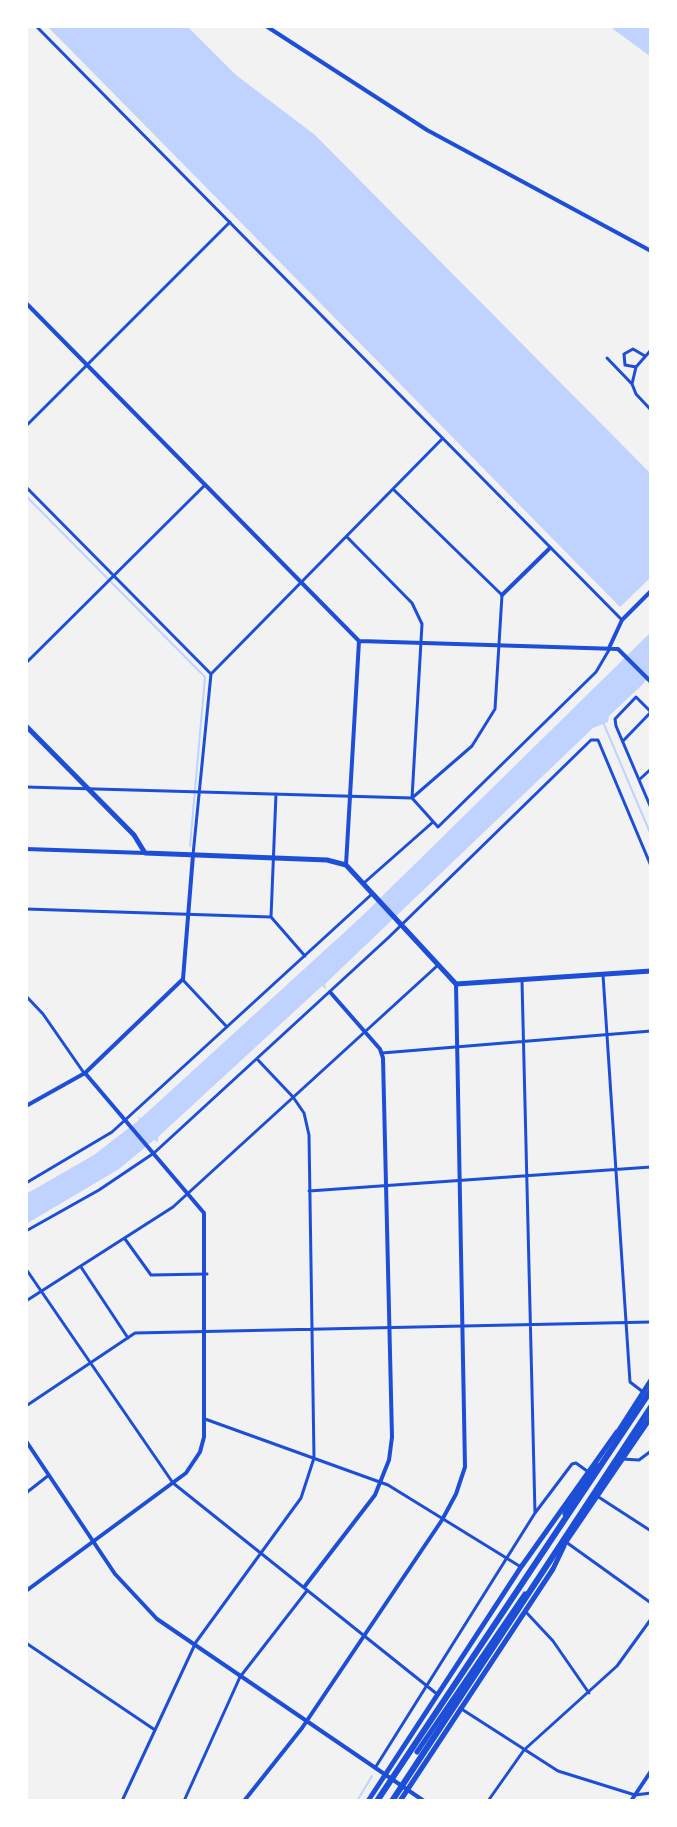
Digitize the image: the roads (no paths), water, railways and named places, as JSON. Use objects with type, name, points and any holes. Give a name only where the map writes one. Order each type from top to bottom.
[{"type":"highway","points":[[377,1801],[647,1391]]},
{"type":"highway","points":[[392,1801],[651,1407]]},
{"type":"main road","points":[[26,726],[134,835],[145,853],[273,858],[346,865],[365,882],[456,984],[651,971]]},
{"type":"main road","points":[[368,1801],[521,1567],[647,1391],[651,1380]]},
{"type":"main road","points":[[400,1801],[525,1611],[566,1542],[651,1417]]},
{"type":"main road","points":[[566,1542],[493,1638],[416,1751],[617,1432]]},
{"type":"street","points":[[36,26],[622,620]]},
{"type":"street","points":[[266,26],[427,130],[651,251]]},
{"type":"street","points":[[26,426],[230,222]]},
{"type":"street","points":[[26,303],[359,641],[609,648],[623,653],[651,682]]},
{"type":"street","points":[[636,367],[625,365],[624,354],[633,349],[645,356]]},
{"type":"street","points":[[632,384],[636,367],[651,350]]},
{"type":"street","points":[[607,358],[651,410]]},
{"type":"street","points":[[26,1106],[85,1073],[183,979],[211,674],[443,438]]},
{"type":"street","points":[[26,663],[205,485]]},
{"type":"street","points":[[26,487],[211,674]]},
{"type":"street","points":[[394,490],[502,595]]},
{"type":"street","points":[[347,537],[412,603],[422,624],[412,798],[438,827],[596,672],[622,620],[651,591]]},
{"type":"street","points":[[26,787],[412,798],[472,746],[495,709],[502,595],[550,548]]},
{"type":"street","points":[[346,865],[359,641]]},
{"type":"street","points":[[623,741],[651,712],[636,697],[615,719],[623,741],[651,808]]},
{"type":"street","points":[[26,1231],[99,1190],[152,1152],[330,992],[591,740],[598,740],[651,866]]},
{"type":"street","points":[[640,779],[651,769]]},
{"type":"street","points":[[276,794],[271,917],[305,956]]},
{"type":"street","points":[[365,882],[433,822]]},
{"type":"street","points":[[26,849],[145,853]]},
{"type":"street","points":[[26,1183],[97,1143],[126,1122],[375,894]]},
{"type":"street","points":[[26,909],[271,917]]},
{"type":"street","points":[[26,1301],[189,1193],[439,965]]},
{"type":"street","points":[[603,974],[630,1382],[647,1391]]},
{"type":"street","points":[[183,979],[227,1027]]},
{"type":"street","points":[[522,980],[535,1513]]},
{"type":"street","points":[[244,1801],[305,1722],[442,1520],[456,1494],[466,1458],[456,984]]},
{"type":"street","points":[[184,1801],[240,1677],[368,1506],[381,1483],[392,1437],[382,1053],[330,992]]},
{"type":"street","points":[[26,996],[43,1014],[85,1073],[200,1206],[206,1221],[207,1274],[205,1419],[200,1452],[186,1473],[26,1591]]},
{"type":"street","points":[[382,1053],[651,1031]]},
{"type":"street","points":[[122,1801],[193,1647],[259,1551],[301,1498],[314,1458],[309,1135],[304,1113],[257,1059]]},
{"type":"street","points":[[309,1191],[651,1167]]},
{"type":"street","points":[[124,1238],[151,1275],[207,1274]]},
{"type":"street","points":[[81,1266],[128,1338]]},
{"type":"street","points":[[26,1269],[173,1483],[437,1694]]},
{"type":"street","points":[[26,1406],[135,1333],[651,1322]]},
{"type":"street","points":[[205,1419],[381,1483],[521,1567]]},
{"type":"street","points":[[26,1441],[92,1540],[135,1597],[193,1647],[424,1801]]},
{"type":"street","points":[[622,1459],[639,1460],[651,1451]]},
{"type":"street","points":[[375,1768],[535,1513],[572,1464],[576,1463],[587,1471]]},
{"type":"street","points":[[26,1493],[49,1475]]},
{"type":"street","points":[[597,1496],[651,1531]]},
{"type":"street","points":[[566,1542],[651,1603]]},
{"type":"street","points":[[525,1611],[553,1641],[589,1694]]},
{"type":"street","points":[[488,1801],[524,1750],[617,1666],[651,1619]]},
{"type":"street","points":[[26,1643],[155,1730]]},
{"type":"street","points":[[460,1708],[558,1771],[635,1795],[651,1793]]},
{"type":"street","points":[[631,1801],[651,1771]]},
{"type":"water","points":[[47,26],[187,26],[236,75],[315,135],[651,474],[651,577],[620,607]]},
{"type":"water","points":[[609,26],[651,26],[651,57]]},
{"type":"water","points":[[651,632],[651,675],[609,716],[608,722],[593,728],[325,984],[326,989],[322,986],[158,1137],[158,1142],[154,1140],[119,1169],[26,1224],[26,1194],[94,1155],[139,1120],[138,1117],[141,1118],[360,918]]},
{"type":"waterway","points":[[26,496],[205,677],[190,846]]},
{"type":"waterway","points":[[603,722],[651,835]]},
{"type":"waterway","points":[[357,1801],[372,1776]]}]
